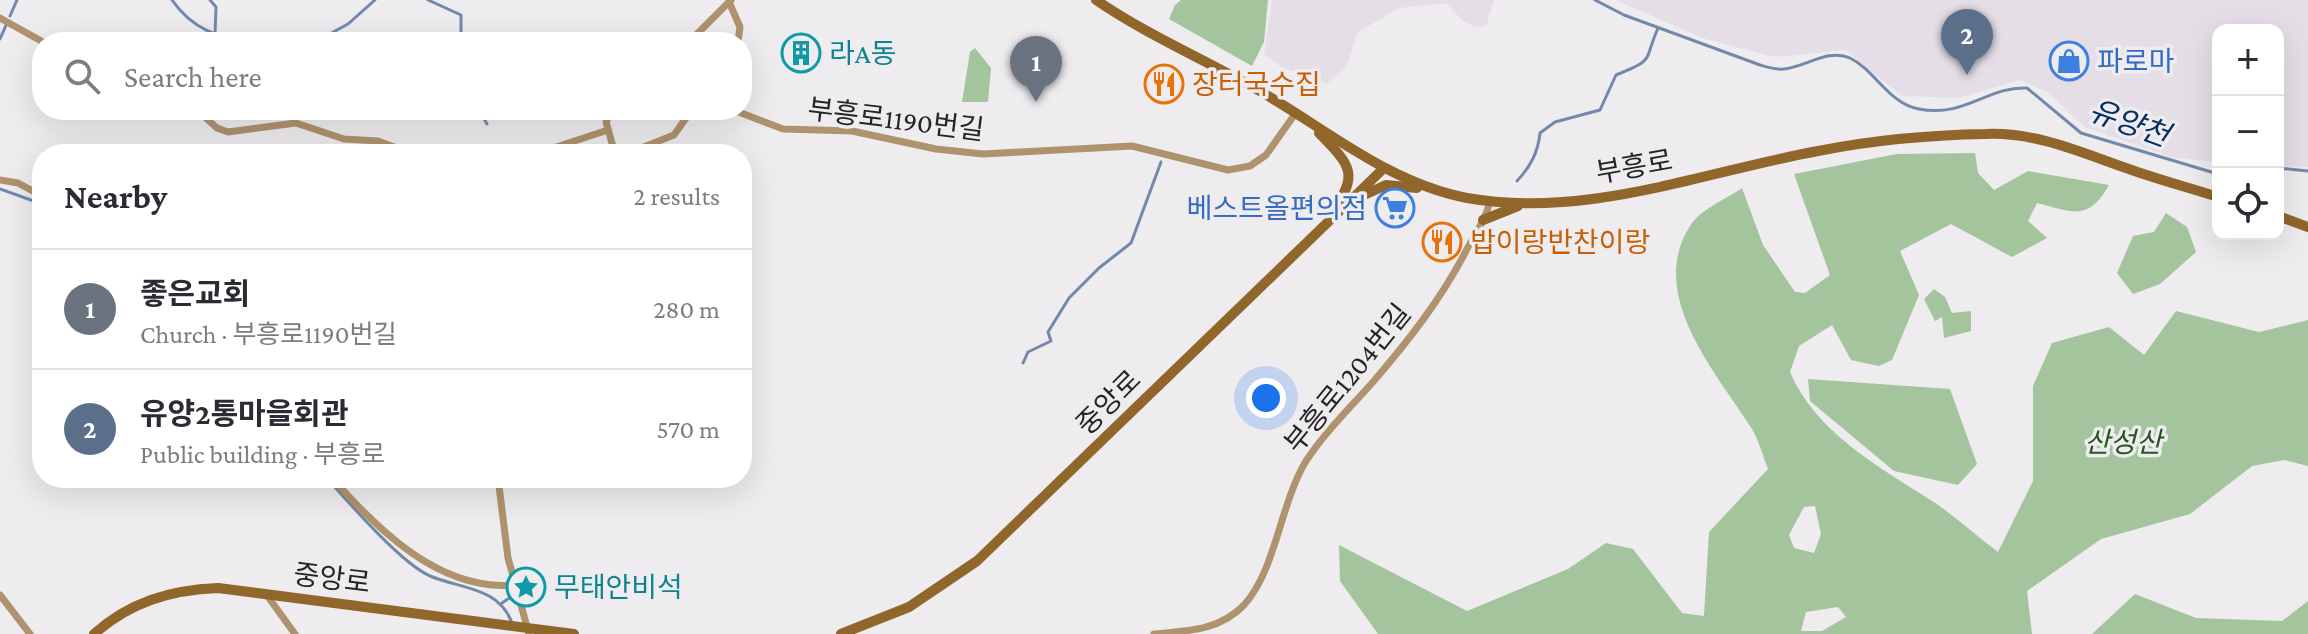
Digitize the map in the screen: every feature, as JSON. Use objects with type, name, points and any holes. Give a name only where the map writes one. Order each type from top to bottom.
[{"type":"main road","name":"부흥로","points":[[1096,0],[1384,168],[1433,189],[1490,200],[1530,203],[1646,190],[1832,149],[1908,138],[1987,134],[2020,135],[2073,147],[2212,195]]},
{"type":"main road","points":[[1302,247],[1338,204],[1350,176],[1345,159],[1310,123]]},
{"type":"main road","name":"중앙로","points":[[841,634],[909,607],[977,561],[1384,168]]},
{"type":"main road","points":[[1336,215],[1370,191],[1386,185],[1433,189]]},
{"type":"main road","points":[[1483,220],[1507,208],[1530,203]]},
{"type":"main road","points":[[2284,218],[2308,227]]},
{"type":"main road","name":"중앙로","points":[[95,634],[107,623],[141,603],[178,591],[218,588],[574,634]]},
{"type":"street","points":[[699,32],[730,1],[739,32]]},
{"type":"street","points":[[0,18],[32,36]]},
{"type":"street","name":"부흥로1190번길","points":[[752,117],[783,129],[852,131],[936,149],[983,154],[1132,146],[1228,170],[1250,166],[1266,155],[1295,114]]},
{"type":"street","points":[[208,120],[228,132],[296,123],[344,139],[386,144]]},
{"type":"street","points":[[607,120],[612,144]]},
{"type":"street","name":"부흥로1190번길","points":[[651,144],[674,135],[684,120]]},
{"type":"street","points":[[565,144],[608,130]]},
{"type":"street","points":[[0,180],[18,183],[32,191]]},
{"type":"street","name":"부흥로1204번길","points":[[1154,634],[1205,629],[1219,623],[1242,607],[1257,589],[1280,520],[1305,463],[1417,330],[1483,220],[1490,200]]},
{"type":"street","points":[[341,488],[360,510],[432,568],[478,581],[513,585]]},
{"type":"street","points":[[499,488],[513,585],[520,612],[520,629]]},
{"type":"street","points":[[266,594],[295,634]]},
{"type":"street","points":[[0,595],[30,634]]},
{"type":"street","name":"부흥로1204번길","points":[[1210,634],[1219,623]]},
{"type":"shaded area","points":[[1272,0],[1494,0],[1486,26],[1476,27],[1463,21],[1446,3],[1399,8],[1357,33],[1347,66],[1327,84],[1281,67],[1264,54]]},
{"type":"shaded area","points":[[1616,0],[2308,0],[2308,167],[2284,166],[2284,24],[2212,24],[2212,161],[2174,158],[2085,127],[2047,92],[2020,80],[1958,98],[1902,96],[1845,50],[1775,57],[1702,38]]},
{"type":"green space","points":[[1181,0],[1268,0],[1264,42],[1252,66],[1169,19],[1175,5]]},
{"type":"green space","points":[[975,48],[991,68],[988,102],[962,102],[970,52]]},
{"type":"green space","name":"산성산","points":[[1975,153],[1978,173],[1994,190],[2028,171],[2109,185],[2094,205],[2079,211],[2037,203],[2028,221],[2047,238],[2012,257],[1951,224],[1900,251],[1919,295],[1892,360],[1879,366],[1851,360],[1832,325],[1799,346],[1790,372],[1815,412],[1849,445],[1938,505],[1998,552],[2033,481],[2033,386],[2052,343],[2109,327],[2144,355],[2176,311],[2259,332],[2308,320],[2308,466],[2284,460],[2252,466],[2190,514],[2101,539],[2027,591],[2032,634],[1378,634],[1340,581],[1339,545],[1467,611],[1568,569],[1606,543],[1633,549],[1682,613],[1704,616],[1709,532],[1768,469],[1752,429],[1690,331],[1680,304],[1676,277],[1679,250],[1696,218],[1742,188],[1763,245],[1795,292],[1805,293],[1830,275],[1794,174],[1897,154]],"holes":[[[1815,506],[1821,534],[1814,553],[1794,548],[1789,535],[1804,507]],[[1838,607],[1846,617],[1822,631],[1801,631],[1806,612]]]},
{"type":"green space","points":[[2166,213],[2187,227],[2196,252],[2160,284],[2133,294],[2117,273],[2133,236],[2154,232]]},
{"type":"green space","points":[[1934,289],[1945,297],[1952,313],[1971,311],[1971,331],[1944,338],[1942,317],[1935,321],[1924,299]]},
{"type":"green space","points":[[1808,379],[1950,389],[1977,464],[1958,485],[1894,471],[1810,401]]},
{"type":"green space","points":[[2135,594],[2196,618],[2282,621],[2308,601],[2308,634],[2092,634]]},
{"type":"waterway","points":[[10,16],[17,0]]},
{"type":"waterway","points":[[172,0],[188,18],[212,32]]},
{"type":"waterway","points":[[210,0],[216,7],[215,32]]},
{"type":"waterway","points":[[333,32],[348,24],[375,0]]},
{"type":"waterway","points":[[428,0],[461,15],[461,32]]},
{"type":"waterway","name":"유양천","points":[[1595,0],[1624,15],[1772,68],[1792,68],[1834,55],[1850,58],[1899,101],[1919,109],[1950,109],[2000,92],[2027,88],[2081,133],[2212,172]]},
{"type":"waterway","points":[[0,39],[7,23]]},
{"type":"waterway","points":[[1517,181],[1533,159],[1540,133],[1555,122],[1600,110],[1616,75],[1637,66],[1646,58],[1658,28]]},
{"type":"waterway","points":[[485,120],[487,124]]},
{"type":"waterway","points":[[1023,363],[1028,352],[1051,341],[1048,332],[1069,298],[1099,268],[1131,243],[1161,162]]},
{"type":"waterway","name":"유양천","points":[[2284,169],[2308,171]]},
{"type":"waterway","points":[[0,189],[32,200]]},
{"type":"waterway","points":[[336,488],[376,532],[418,569],[489,596],[506,611],[512,623]]},
{"type":"waterway","points":[[502,603],[521,590]]},
{"type":"place","name":"라A동","points":[[801,53]]},
{"type":"place","name":"파로마","points":[[2069,61]]},
{"type":"place","name":"유양2통마을회관","points":[[1967,75]]},
{"type":"place","name":"장터국수집","points":[[1164,84]]},
{"type":"place","name":"좋은교회","points":[[1036,102]]},
{"type":"place","name":"베스트올편의점","points":[[1395,208]]},
{"type":"place","name":"밥이랑반찬이랑","points":[[1442,242]]},
{"type":"place","name":"무태안비석","points":[[526,587]]}]
